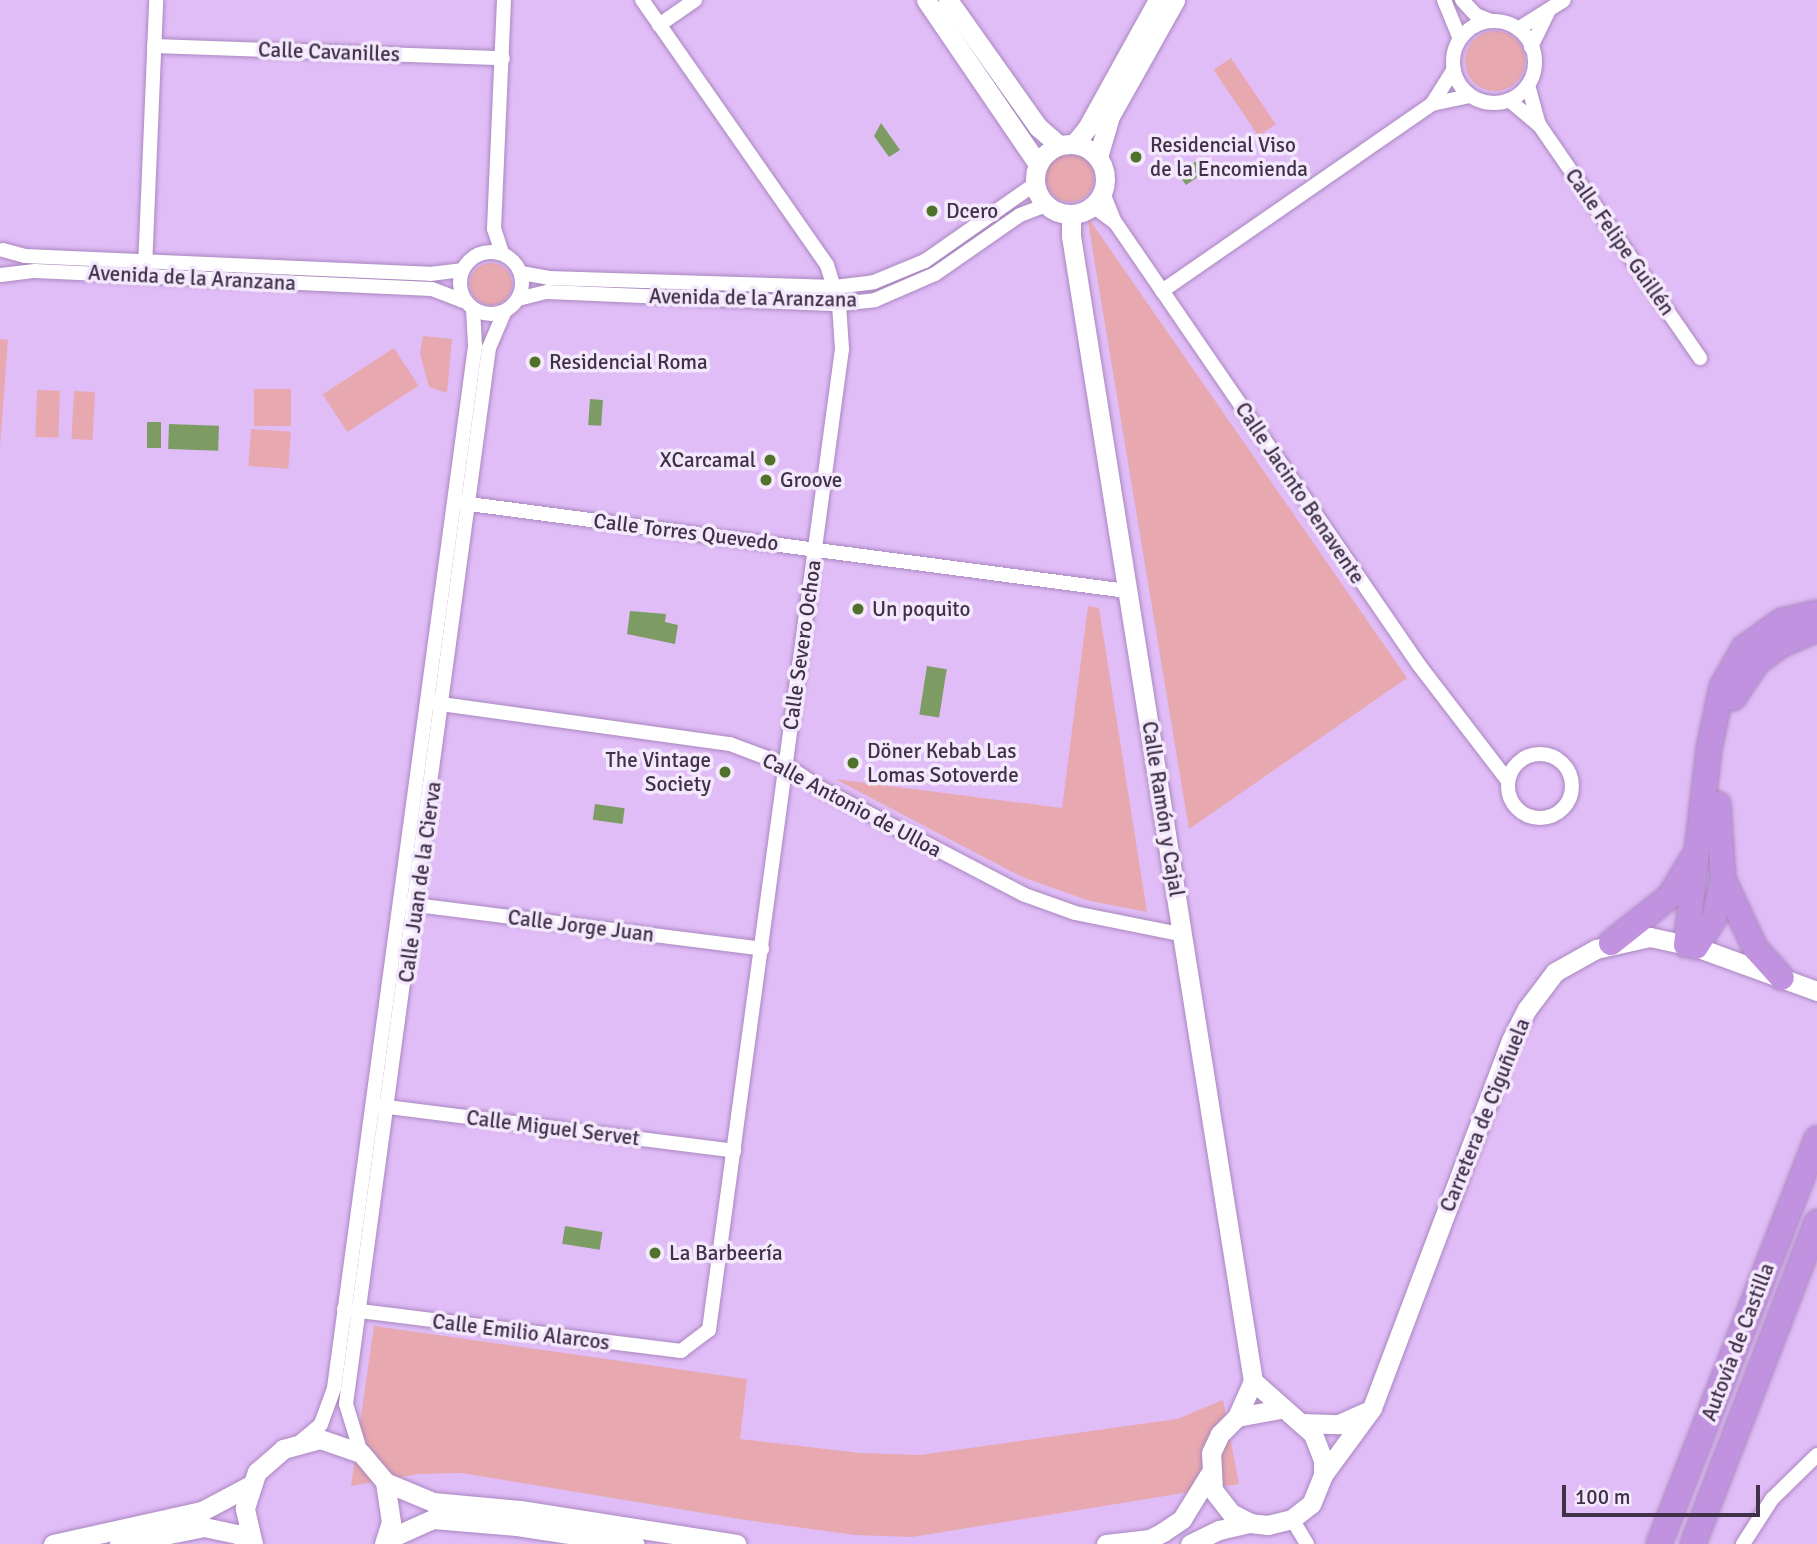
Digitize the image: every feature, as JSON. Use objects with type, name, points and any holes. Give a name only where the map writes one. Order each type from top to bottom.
[{"type":"highway","points":[[1691,946],[1709,749],[1722,687],[1744,648],[1782,621],[1817,613]]},
{"type":"highway","points":[[1691,946],[1714,918],[1723,879],[1718,792],[1733,698],[1757,662],[1780,645],[1817,629]]},
{"type":"highway","points":[[1611,943],[1670,897],[1700,841]]},
{"type":"highway","points":[[1723,879],[1755,948],[1782,978]]},
{"type":"highway","name":"Autovía de Castilla","points":[[1659,1544],[1817,1139]]},
{"type":"highway","name":"Autovía de Castilla","points":[[1693,1544],[1817,1222]]},
{"type":"highway","points":[[1796,1275],[1817,1237]]},
{"type":"street","points":[[145,269],[156,0]]},
{"type":"street","points":[[494,229],[502,253],[521,273],[519,299],[504,312],[494,315],[469,306],[459,281],[462,270],[484,252],[494,229],[504,0]]},
{"type":"street","name":"Calle Severo Ochoa","points":[[642,0],[806,233],[835,287],[842,349],[709,1330],[697,1342]]},
{"type":"street","points":[[659,25],[695,0]]},
{"type":"street","points":[[926,0],[1038,164],[1035,184],[1059,211],[1098,200],[1106,174],[1098,157],[1110,116],[1175,0]]},
{"type":"street","points":[[948,0],[1038,127],[1067,144],[1098,157]]},
{"type":"street","points":[[1038,164],[1087,128],[1158,0]]},
{"type":"street","points":[[1432,104],[1454,69],[1460,39],[1444,0]]},
{"type":"street","points":[[1454,69],[1470,96],[1483,102],[1509,100],[1528,85],[1535,63],[1531,47],[1518,29],[1476,15],[1462,0]]},
{"type":"street","points":[[1518,29],[1564,0]]},
{"type":"street","points":[[1531,47],[1548,12]]},
{"type":"street","points":[[1460,39],[1469,30],[1491,21]]},
{"type":"street","name":"Calle Cavanilles","points":[[154,46],[503,58]]},
{"type":"street","name":"Calle Felipe Guillén","points":[[1528,85],[1539,126]]},
{"type":"street","points":[[1162,291],[1432,104],[1470,96]]},
{"type":"street","name":"Calle Felipe Guillén","points":[[1509,100],[1539,126],[1700,358]]},
{"type":"street","name":"Avenida de la Aranzana","points":[[521,273],[548,278],[835,287],[874,282],[925,261],[1035,184]]},
{"type":"street","name":"Calle Jacinto Benavente","points":[[1098,200],[1489,761],[1508,781]]},
{"type":"street","name":"Avenida de la Aranzana","points":[[519,299],[547,292],[839,304],[875,300],[907,289],[1020,215],[1059,211]]},
{"type":"street","name":"Calle Ramón y Cajal","points":[[1059,211],[1071,236],[1253,1381]]},
{"type":"street","points":[[0,275],[1,247]]},
{"type":"street","name":"Avenida de la Aranzana","points":[[1,247],[25,256],[145,269],[432,289],[469,306]]},
{"type":"street","points":[[484,252],[502,253]]},
{"type":"street","name":"Avenida de la Aranzana","points":[[0,275],[19,270],[145,269],[430,274],[462,270]]},
{"type":"street","name":"Calle Juan de la Cierva","points":[[302,1441],[321,1424],[329,1410],[344,1309],[475,346],[469,306]]},
{"type":"street","name":"Calle Juan de la Cierva","points":[[361,1453],[346,1404],[362,1311],[390,1107],[489,348],[504,312]]},
{"type":"street","name":"Calle Torres Quevedo","points":[[453,502],[1127,591]]},
{"type":"street","name":"Calle Antonio de Ulloa","points":[[426,702],[730,744],[786,765],[820,789],[1025,895],[1075,913],[1184,934]]},
{"type":"street","points":[[1537,754],[1557,758],[1570,775],[1571,795],[1559,812],[1530,816],[1510,799],[1508,781],[1515,766],[1537,754]]},
{"type":"street","points":[[1489,761],[1515,766]]},
{"type":"street","name":"Calle Jorge Juan","points":[[400,904],[762,949]]},
{"type":"street","name":"Carretera de Ciguñuela","points":[[1323,1475],[1372,1408],[1521,1020],[1555,972],[1611,943],[1650,937],[1691,946],[1817,991]]},
{"type":"street","name":"Calle Miguel Servet","points":[[372,1105],[734,1151]]},
{"type":"street","name":"Calle Emilio Alarcos","points":[[344,1309],[659,1349],[681,1351],[697,1342]]},
{"type":"street","points":[[1106,1544],[1150,1539],[1173,1525],[1197,1500],[1209,1475],[1210,1453],[1220,1434],[1237,1417],[1253,1381],[1280,1409],[1301,1423],[1319,1447],[1323,1475],[1311,1504],[1292,1519],[1268,1525],[1250,1523],[1219,1530],[1190,1544]]},
{"type":"street","points":[[1301,1423],[1339,1424],[1372,1408]]},
{"type":"street","points":[[1237,1417],[1280,1409]]},
{"type":"street","points":[[252,1544],[245,1508],[251,1485],[267,1461],[302,1441],[342,1443],[361,1453],[385,1482],[391,1504],[385,1542]]},
{"type":"street","points":[[1742,1544],[1772,1499],[1815,1460]]},
{"type":"street","points":[[1209,1475],[1220,1503],[1250,1523]]},
{"type":"street","points":[[385,1482],[432,1503],[520,1510],[736,1544]]},
{"type":"street","points":[[53,1544],[209,1509],[251,1485]]},
{"type":"street","points":[[385,1542],[433,1519],[635,1544]]},
{"type":"street","points":[[1292,1519],[1307,1544]]},
{"type":"street","points":[[119,1544],[204,1527],[238,1534],[252,1544]]},
{"type":"shaded area","points":[[1495,31],[1516,40],[1525,61],[1516,82],[1495,91],[1474,82],[1465,61],[1474,40]]},
{"type":"shaded area","points":[[1231,58],[1276,124],[1258,136],[1214,70]]},
{"type":"shaded area","points":[[881,123],[900,150],[889,157],[874,136]]},
{"type":"shaded area","points":[[1070,154],[1079,155],[1087,161],[1093,169],[1093,187],[1087,195],[1079,201],[1070,202],[1061,201],[1053,195],[1047,187],[1046,178],[1047,169],[1053,161],[1061,155]]},
{"type":"shaded area","points":[[1198,160],[1206,172],[1186,185],[1178,173]]},
{"type":"shaded area","points":[[1087,216],[1407,678],[1189,829]]},
{"type":"shaded area","points":[[491,263],[506,269],[512,284],[506,299],[491,305],[476,299],[470,284],[476,269]]},
{"type":"shaded area","points":[[423,336],[452,339],[447,393],[429,387],[420,354]]},
{"type":"shaded area","points":[[0,339],[8,340],[0,447]]},
{"type":"shaded area","points":[[394,348],[419,386],[347,432],[323,394]]},
{"type":"shaded area","points":[[254,389],[291,389],[291,426],[254,426]]},
{"type":"shaded area","points":[[37,390],[60,391],[58,438],[35,437]]},
{"type":"shaded area","points":[[74,391],[95,392],[92,440],[71,439]]},
{"type":"shaded area","points":[[590,399],[603,400],[601,426],[588,425]]},
{"type":"shaded area","points":[[147,422],[161,422],[161,448],[147,448]]},
{"type":"shaded area","points":[[169,424],[219,426],[218,451],[168,449]]},
{"type":"shaded area","points":[[251,429],[291,432],[288,469],[248,466]]},
{"type":"shaded area","points":[[1088,606],[1099,608],[1147,912],[1090,901],[1022,877],[835,779],[1062,808]]},
{"type":"shaded area","points":[[630,611],[666,614],[665,622],[678,625],[675,644],[627,634]]},
{"type":"shaded area","points":[[927,666],[947,669],[939,718],[919,714]]},
{"type":"shaded area","points":[[595,804],[625,808],[622,824],[593,820]]},
{"type":"shaded area","points":[[565,1226],[603,1232],[600,1250],[562,1244]]},
{"type":"shaded area","points":[[374,1326],[747,1379],[740,1439],[860,1453],[920,1455],[1177,1419],[1223,1400],[1239,1484],[912,1537],[855,1535],[746,1520],[461,1473],[419,1474],[351,1486]]},
{"type":"place","name":"Residencial Viso de la Encomienda","points":[[1136,157]]},
{"type":"place","name":"Dcero","points":[[932,211]]},
{"type":"place","name":"Residencial Roma","points":[[535,362]]},
{"type":"place","name":"XCarcamal","points":[[770,460]]},
{"type":"place","name":"Groove","points":[[766,480]]},
{"type":"place","name":"Un poquito","points":[[858,609]]},
{"type":"place","name":"Döner Kebab Las Lomas Sotoverde","points":[[853,763]]},
{"type":"place","name":"The Vintage Society","points":[[725,772]]},
{"type":"place","name":"La Barbeería","points":[[655,1253]]}]
